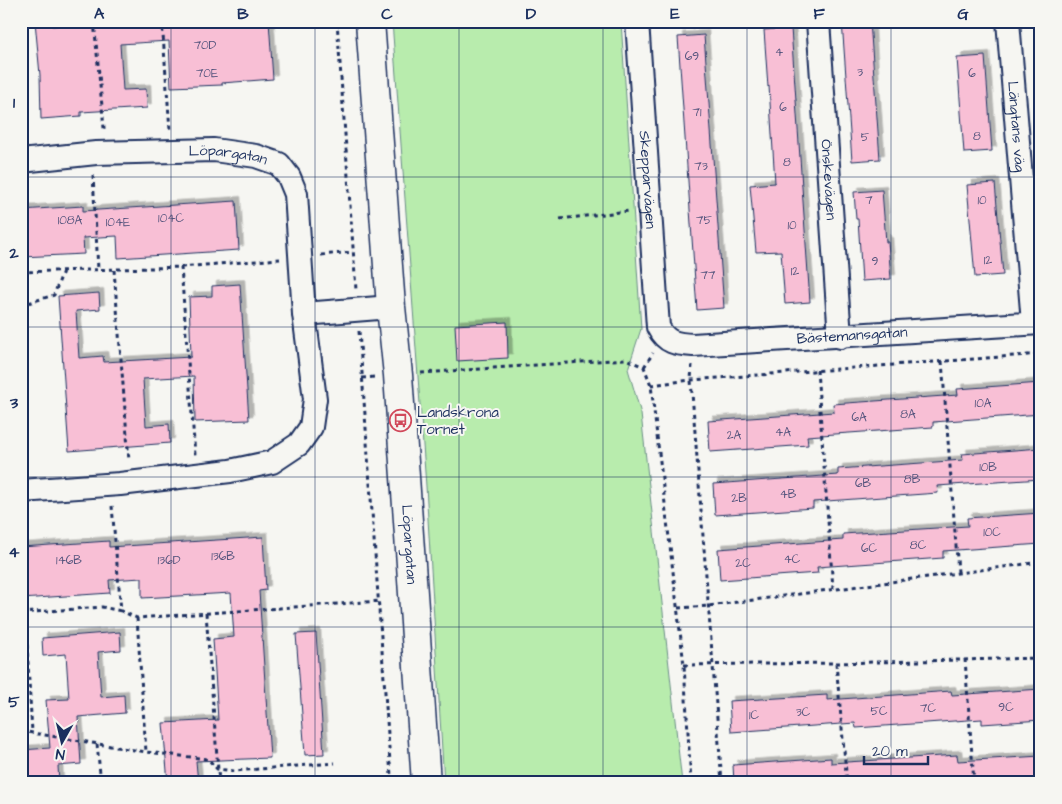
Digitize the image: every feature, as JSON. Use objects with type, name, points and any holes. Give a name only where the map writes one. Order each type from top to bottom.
[{"type":"street","name":"Löpargatan","points":[[370,21],[391,307],[398,375],[426,783]]},
{"type":"street","name":"Önskevägen","points":[[818,21],[840,337]]},
{"type":"street","name":"Längtans väg","points":[[1008,21],[1037,323]]},
{"type":"street","name":"Skepparvägen","points":[[638,26],[658,327],[663,337]]},
{"type":"street","name":"Löpargatan","points":[[21,161],[96,153],[214,150],[256,156],[279,164],[289,177],[296,194],[304,314],[315,398],[310,427],[299,444],[272,462],[197,476],[21,491]]},
{"type":"street","points":[[304,314],[391,307]]},
{"type":"street","name":"Bästemansgatan","points":[[663,337],[678,344],[693,346],[1037,323]]},
{"type":"path","points":[[162,21],[172,152]]},
{"type":"path","points":[[337,21],[380,601],[390,783]]},
{"type":"path","points":[[638,26],[784,21]]},
{"type":"path","points":[[560,219],[650,208]]},
{"type":"path","points":[[21,272],[181,267],[353,252]]},
{"type":"path","points":[[181,267],[197,476]]},
{"type":"path","points":[[114,270],[129,465],[112,499],[121,611]]},
{"type":"path","points":[[21,302],[28,303],[54,295],[64,271]]},
{"type":"path","points":[[693,346],[691,380],[722,783]]},
{"type":"path","points":[[651,386],[691,380],[1041,354]]},
{"type":"path","points":[[362,378],[626,359],[644,367],[651,386],[678,608],[684,664],[691,783]]},
{"type":"path","points":[[942,362],[958,572]]},
{"type":"path","points":[[818,370],[833,589]]},
{"type":"path","points":[[678,608],[708,606],[1041,562]]},
{"type":"path","points":[[32,732],[23,613],[102,607],[121,611],[137,618],[380,601]]},
{"type":"path","points":[[206,613],[219,783]]},
{"type":"path","points":[[137,618],[146,752]]},
{"type":"path","points":[[684,664],[836,663],[1041,658]]},
{"type":"path","points":[[965,659],[974,783]]},
{"type":"path","points":[[836,663],[847,783]]},
{"type":"path","points":[[21,731],[146,752],[208,759],[217,769],[234,771],[335,762]]},
{"type":"path","points":[[98,744],[101,783]]},
{"type":"green space","points":[[392,21],[621,21],[641,329],[628,369],[641,414],[682,783],[444,783],[426,486]]},
{"type":"building","points":[[35,21],[52,21],[52,26],[77,24],[77,27],[175,21],[269,21],[273,79],[222,83],[222,85],[171,87],[169,41],[120,44],[123,90],[146,89],[147,108],[81,112],[81,116],[41,119],[40,75]]},
{"type":"building","points":[[842,21],[870,21],[880,159],[852,161]]},
{"type":"building","points":[[791,28],[810,302],[785,304],[781,251],[756,252],[750,185],[775,183],[764,30]]},
{"type":"building","points":[[704,35],[724,308],[697,310],[678,37]]},
{"type":"building","points":[[985,56],[992,151],[964,153],[957,58]]},
{"type":"building","points":[[995,183],[1003,275],[975,277],[967,185]]},
{"type":"building","points":[[882,190],[891,279],[862,281],[858,219],[856,219],[854,192]]},
{"type":"building","points":[[236,201],[239,250],[118,258],[117,236],[83,238],[84,254],[21,257],[21,210],[83,206],[83,211]]},
{"type":"building","points":[[240,284],[249,420],[195,422],[194,376],[143,379],[146,426],[169,424],[170,443],[69,451],[58,296],[99,293],[100,309],[76,311],[79,358],[103,356],[104,362],[191,357],[189,297],[212,296],[212,286]]},
{"type":"building","points":[[507,322],[508,358],[457,361],[455,325]]},
{"type":"building","points":[[1041,383],[1041,414],[933,422],[933,427],[807,436],[808,445],[710,452],[708,421],[834,412],[833,404],[958,395],[957,389]]},
{"type":"building","points":[[1041,448],[1041,479],[937,486],[938,493],[813,502],[813,508],[715,515],[713,484],[838,475],[838,469],[963,460],[962,454]]},
{"type":"building","points":[[1041,513],[1041,544],[943,551],[943,558],[817,567],[818,573],[720,580],[718,549],[843,540],[843,534],[968,526],[967,518]]},
{"type":"building","points":[[263,537],[266,590],[259,591],[270,758],[196,761],[198,783],[168,783],[163,723],[218,720],[213,639],[234,637],[231,593],[142,598],[142,578],[109,580],[110,593],[21,599],[21,547],[109,541],[109,547]]},
{"type":"building","points":[[120,632],[121,650],[98,652],[101,697],[124,695],[125,713],[78,717],[81,764],[58,766],[59,783],[27,783],[26,768],[21,769],[21,750],[50,748],[46,700],[69,699],[66,654],[43,656],[42,638]]},
{"type":"building","points":[[316,633],[324,754],[305,755],[296,634]]},
{"type":"building","points":[[1041,689],[1041,720],[982,724],[982,719],[856,728],[855,723],[731,732],[729,701],[827,695],[827,700],[951,691],[952,695]]},
{"type":"building","points":[[957,755],[958,761],[1041,756],[1041,783],[734,783],[733,765],[831,758],[831,763]]},
{"type":"place","name":"Landskrona Tornet","points":[[401,421]]}]
